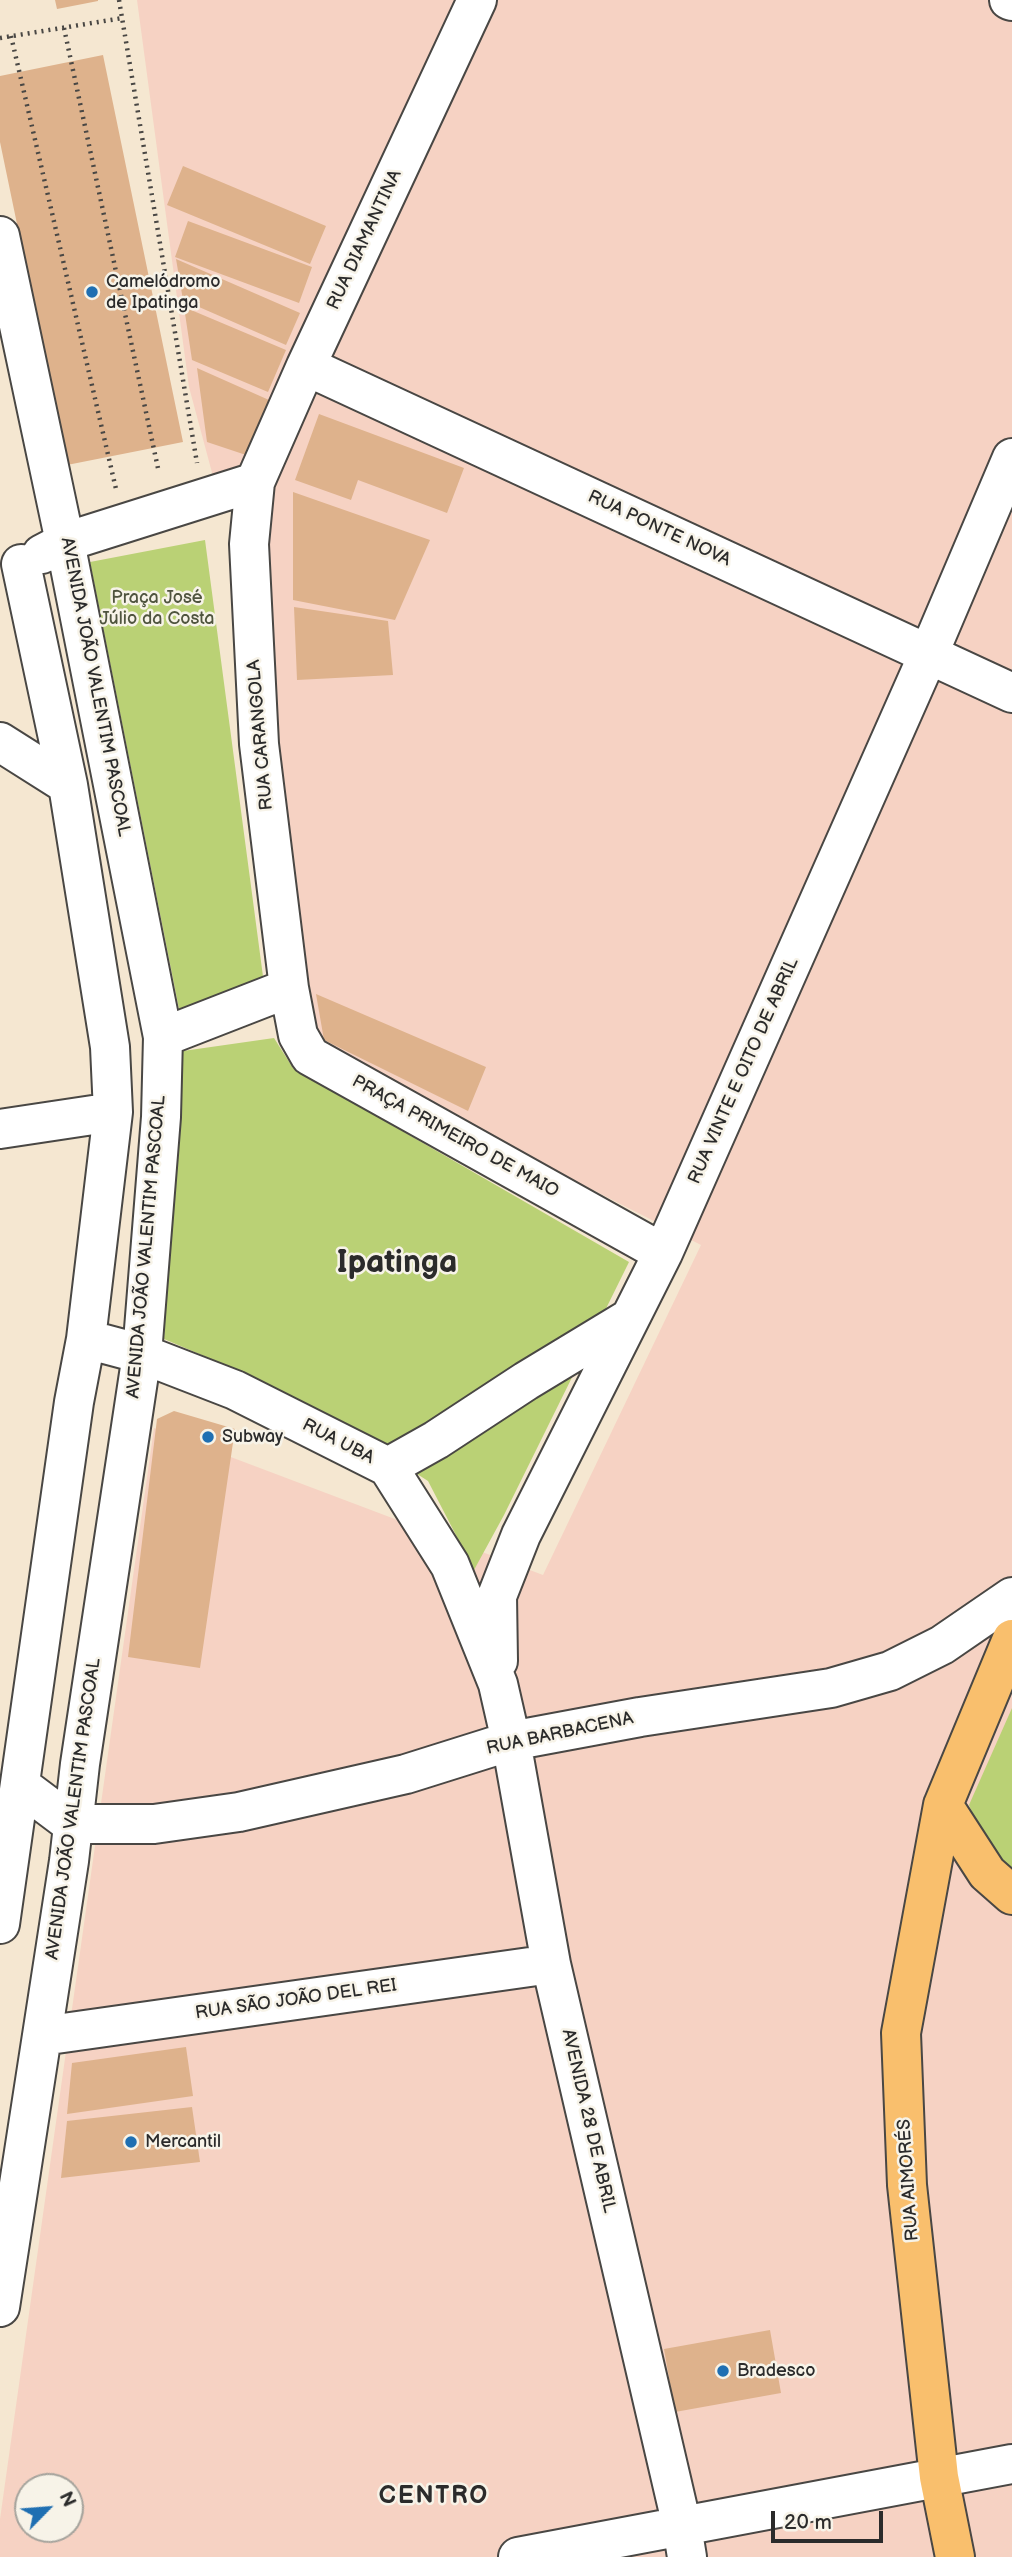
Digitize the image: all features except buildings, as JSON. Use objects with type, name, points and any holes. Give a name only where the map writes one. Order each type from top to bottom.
[{"type":"main road","name":"RUA AIMORÉS","points":[[955,2557],[939,2477],[907,2185],[901,2034],[943,1805],[1012,1639]]},
{"type":"main road","points":[[943,1805],[988,1873],[1012,1895]]},
{"type":"street","name":"RUA DIAMANTINA","points":[[256,482],[306,366],[477,0]]},
{"type":"street","name":"AVENIDA JOÃO VALENTIM PASCOAL","points":[[0,236],[65,542],[163,1037],[161,1117],[142,1354],[0,2307]]},
{"type":"street","name":"RUA PONTE NOVA","points":[[306,366],[1012,693]]},
{"type":"street","name":"RUA VINTE E OITO DE ABRIL","points":[[498,1684],[497,1596],[521,1535],[663,1253],[929,653],[1012,458]]},
{"type":"street","points":[[0,1924],[10,1787],[86,1339],[113,1112],[110,1047],[68,785],[11,565],[65,542],[256,482]]},
{"type":"street","name":"RUA CARANGOLA","points":[[256,482],[248,544],[259,744],[289,988]]},
{"type":"street","points":[[0,743],[68,785]]},
{"type":"street","points":[[163,1037],[289,988]]},
{"type":"street","name":"PRAÇA PRIMEIRO DE MAIO","points":[[289,988],[298,1035],[310,1056],[663,1253]]},
{"type":"street","points":[[0,1129],[113,1112]]},
{"type":"street","points":[[387,1467],[436,1440],[630,1318]]},
{"type":"street","name":"RUA UBA","points":[[86,1339],[142,1354],[235,1390],[387,1467],[450,1565],[498,1684]]},
{"type":"street","name":"RUA BARBACENA","points":[[72,1824],[154,1824],[239,1812],[405,1774],[511,1741],[640,1717],[831,1688],[890,1671],[942,1645],[1012,1597]]},
{"type":"street","name":"AVENIDA 28 DE ABRIL","points":[[498,1684],[511,1741],[551,1964],[685,2542]]},
{"type":"street","points":[[4,1877],[72,1824],[10,1787]]},
{"type":"street","name":"RUA SÃO JOÃO DEL REI","points":[[42,2036],[551,1964]]},
{"type":"street","points":[[518,2557],[685,2542],[939,2477],[1012,2464]]},
{"type":"path","points":[[119,0],[202,498]]},
{"type":"path","points":[[0,37],[123,18]]},
{"type":"path","points":[[64,27],[167,511]]},
{"type":"path","points":[[11,36],[124,524]]},
{"type":"shaded area","points":[[137,0],[1012,0],[1012,2557],[0,2557],[0,2519],[154,1428],[543,1575],[701,1245],[320,1051],[231,500],[214,480],[189,387]]},
{"type":"green space","name":"Praça José Júlio da Costa","points":[[205,540],[264,984],[180,1014],[90,562]]},
{"type":"green space","points":[[274,1038],[293,1068],[629,1262],[474,1570],[428,1481],[318,1410],[237,1370],[164,1339],[176,1052]]},
{"type":"green space","points":[[1012,1708],[1012,1885],[995,1869],[969,1805]]},
{"type":"place","name":"Camelódromo de Ipatinga","points":[[92,292]]},
{"type":"place","name":"Subway","points":[[208,1437]]},
{"type":"place","name":"Mercantil","points":[[131,2142]]},
{"type":"place","name":"Bradesco","points":[[723,2371]]},
{"type":"district","name":"Ipatinga","points":[[397,1264]]},
{"type":"district","name":"CENTRO","points":[[434,2497]]}]
